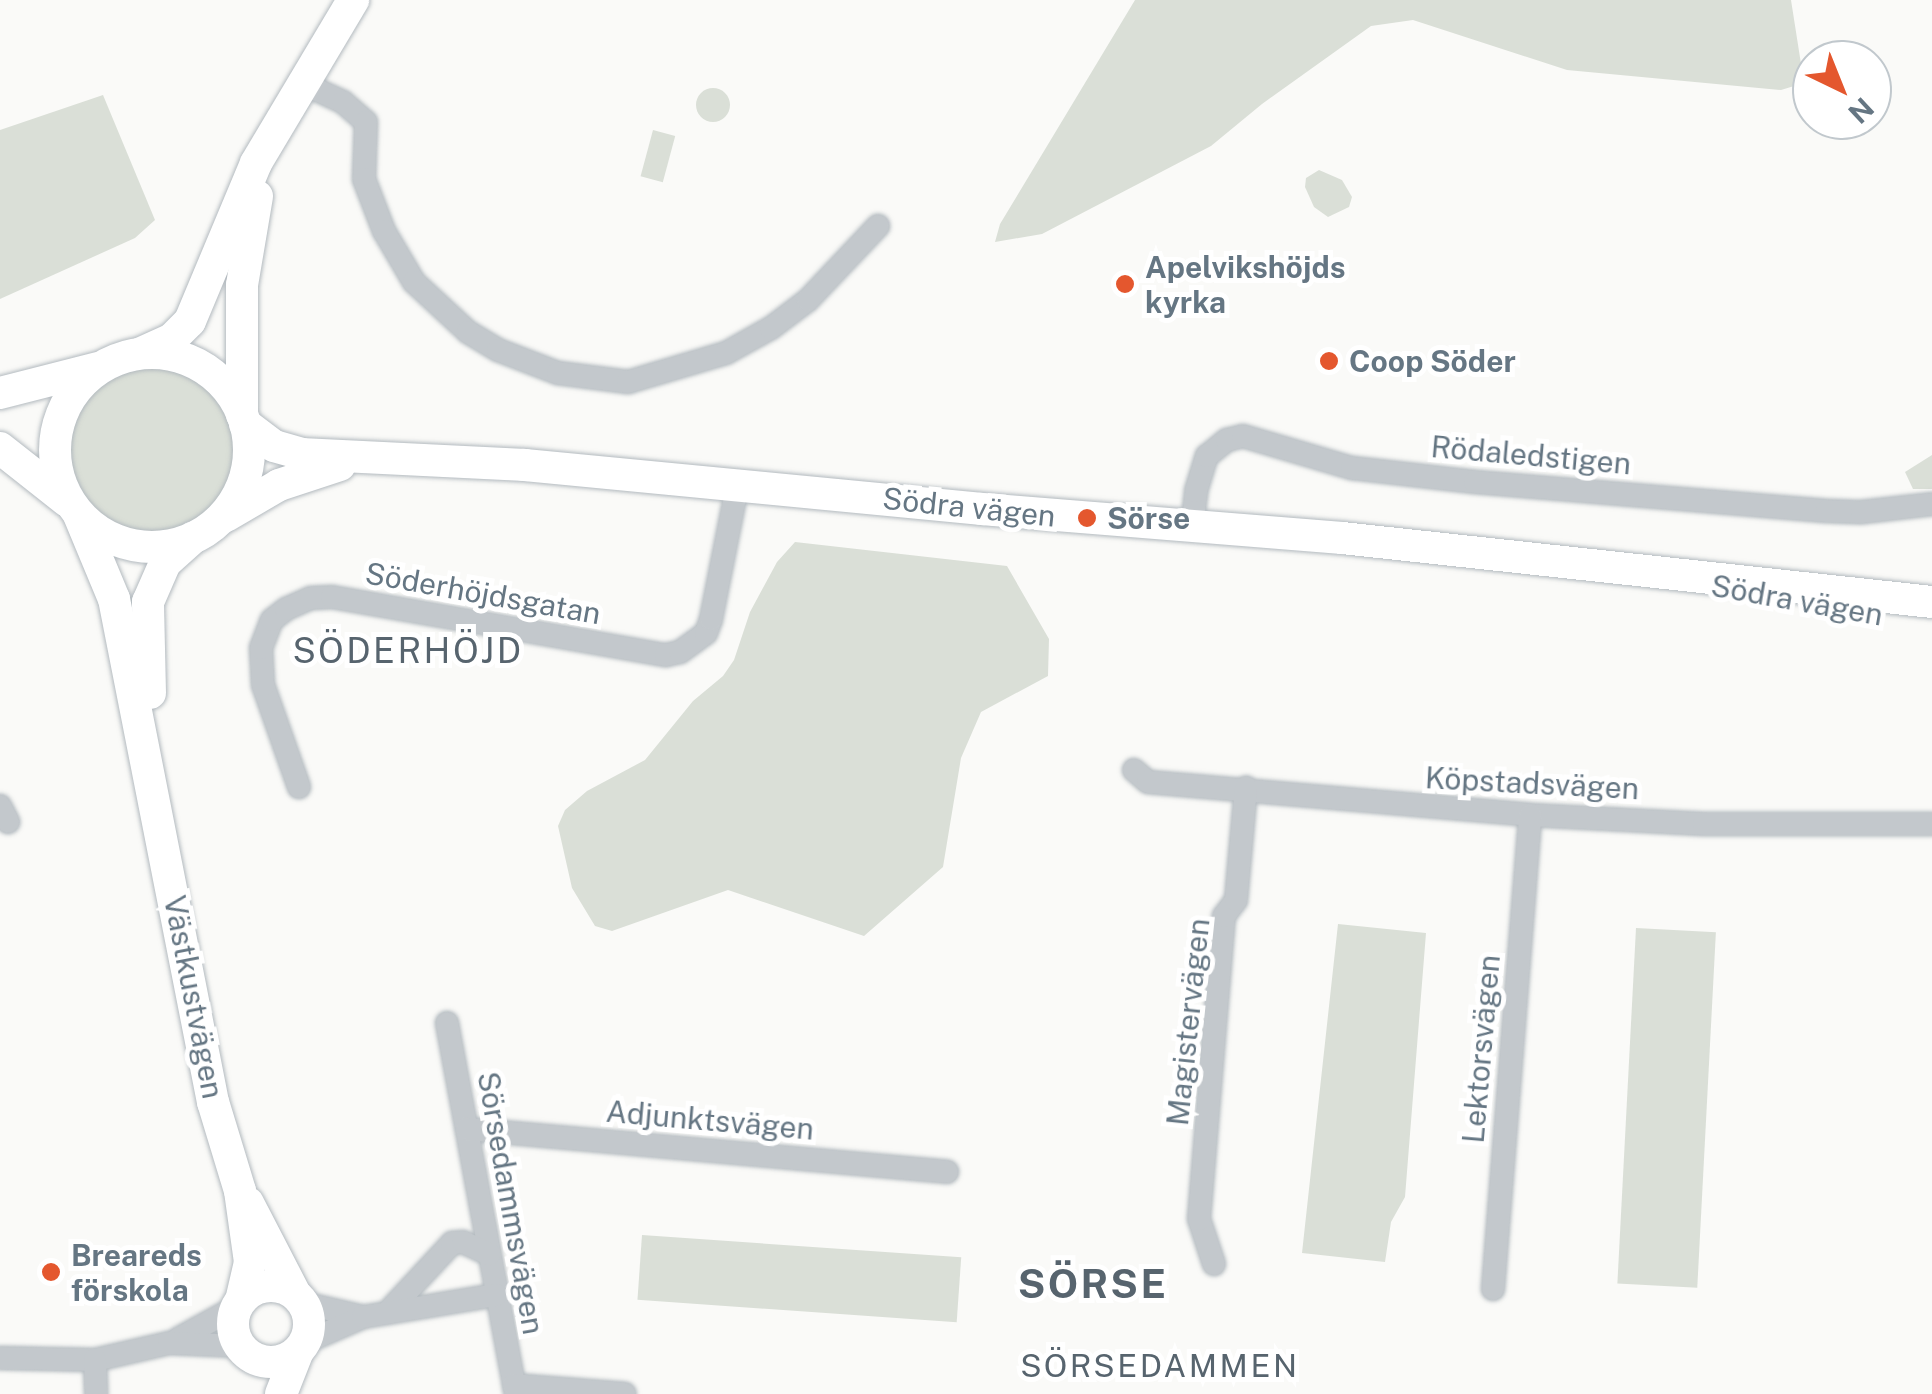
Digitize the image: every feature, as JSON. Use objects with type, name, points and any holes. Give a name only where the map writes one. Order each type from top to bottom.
[{"type":"street","points":[[0,393],[142,354],[172,339],[190,321],[256,162],[352,0]]},
{"type":"street","points":[[298,94],[343,102],[366,122],[364,179],[384,230],[414,282],[468,332],[498,350],[558,373],[628,382],[726,353],[772,328],[808,300],[878,226]]},
{"type":"street","points":[[102,367],[72,395],[56,434],[58,477],[76,511],[108,537],[133,545],[173,544],[205,530],[231,505],[244,478],[248,449],[240,328],[245,255],[260,188],[298,94]]},
{"type":"street","points":[[142,354],[169,354],[206,369],[221,382],[244,419]]},
{"type":"street","name":"Södra vägen","points":[[244,419],[287,452],[738,483],[1932,602]]},
{"type":"street","name":"Rödaledstigen","points":[[1192,526],[1196,491],[1208,456],[1227,440],[1243,436],[1352,468],[1475,482],[1827,511],[1862,512],[1932,504]]},
{"type":"street","name":"Västkustvägen","points":[[0,448],[76,511],[114,600],[157,802],[213,1102],[240,1190],[250,1262],[239,1303]]},
{"type":"street","name":"Södra vägen","points":[[205,530],[304,475],[394,457]]},
{"type":"street","name":"Söderhöjdsgatan","points":[[299,788],[263,685],[261,648],[272,620],[286,608],[311,598],[332,598],[666,655],[680,652],[706,634],[712,619],[738,483]]},
{"type":"street","name":"Västkustvägen","points":[[157,802],[148,602],[165,563],[205,530]]},
{"type":"street","name":"Södra vägen","points":[[1663,574],[1763,599],[1932,623]]},
{"type":"street","name":"Köpstadsvägen","points":[[1134,770],[1148,782],[1246,786],[1530,814],[1704,824],[1932,824]]},
{"type":"street","name":"Magistervägen","points":[[1214,1264],[1199,1219],[1224,916],[1236,900],[1246,786]]},
{"type":"street","name":"Lektorsvägen","points":[[1492,1289],[1530,814]]},
{"type":"street","name":"Sörsedammsvägen","points":[[447,1023],[515,1390]]},
{"type":"street","name":"Adjunktsvägen","points":[[467,1129],[946,1172]]},
{"type":"street","name":"Västkustvägen","points":[[240,1190],[299,1299]]},
{"type":"street","points":[[387,1313],[452,1243],[464,1242],[490,1254]]},
{"type":"street","points":[[0,1358],[95,1360],[169,1343],[273,1285],[299,1299],[363,1318]]},
{"type":"street","points":[[169,1343],[242,1349],[271,1362],[363,1318],[496,1295]]},
{"type":"street","points":[[280,1394],[301,1347],[309,1316],[299,1299]]},
{"type":"street","points":[[239,1303],[232,1327],[258,1394]]},
{"type":"street","points":[[95,1360],[96,1394]]},
{"type":"street","points":[[515,1390],[625,1394]]},
{"type":"shaded area","points":[[1135,0],[1791,0],[1797,40],[1792,40],[1792,87],[1781,90],[1567,70],[1413,20],[1371,26],[1211,146],[1042,234],[995,242],[1000,224]]},
{"type":"shaded area","points":[[713,88],[725,93],[730,105],[725,117],[713,122],[701,117],[696,105],[701,93]]},
{"type":"shaded area","points":[[103,95],[155,220],[135,238],[0,299],[0,130]]},
{"type":"shaded area","points":[[653,130],[675,136],[663,182],[641,176]]},
{"type":"shaded area","points":[[1319,170],[1342,180],[1352,197],[1349,207],[1328,217],[1314,207],[1305,187],[1306,178]]},
{"type":"shaded area","points":[[152,365],[185,371],[213,390],[232,418],[238,451],[232,484],[213,512],[185,531],[152,537],[119,531],[91,512],[72,484],[66,451],[72,418],[91,390],[119,371]]},
{"type":"shaded area","points":[[1932,455],[1932,489],[1913,489],[1905,472]]},
{"type":"shaded area","points":[[795,542],[1007,566],[1049,639],[1048,676],[981,712],[961,758],[943,867],[864,936],[728,890],[612,931],[595,926],[572,888],[558,826],[565,810],[587,791],[645,760],[693,701],[723,676],[734,660],[750,612],[777,562]]},
{"type":"shaded area","points":[[1338,924],[1426,933],[1405,1197],[1391,1222],[1385,1262],[1302,1253]]},
{"type":"shaded area","points":[[1636,928],[1716,932],[1697,1288],[1617,1284]]},
{"type":"shaded area","points":[[642,1235],[961,1257],[957,1322],[637,1300]]},
{"type":"place","name":"Apelvikshöjds kyrka","points":[[1125,284]]},
{"type":"place","name":"Coop Söder","points":[[1329,361]]},
{"type":"place","name":"Sörse","points":[[1087,518]]},
{"type":"place","name":"Breareds förskola","points":[[51,1272]]},
{"type":"district","name":"SÖDERHÖJD","points":[[408,651]]},
{"type":"district","name":"SÖRSE","points":[[1093,1284]]},
{"type":"district","name":"SÖRSEDAMMEN","points":[[1160,1366]]}]
